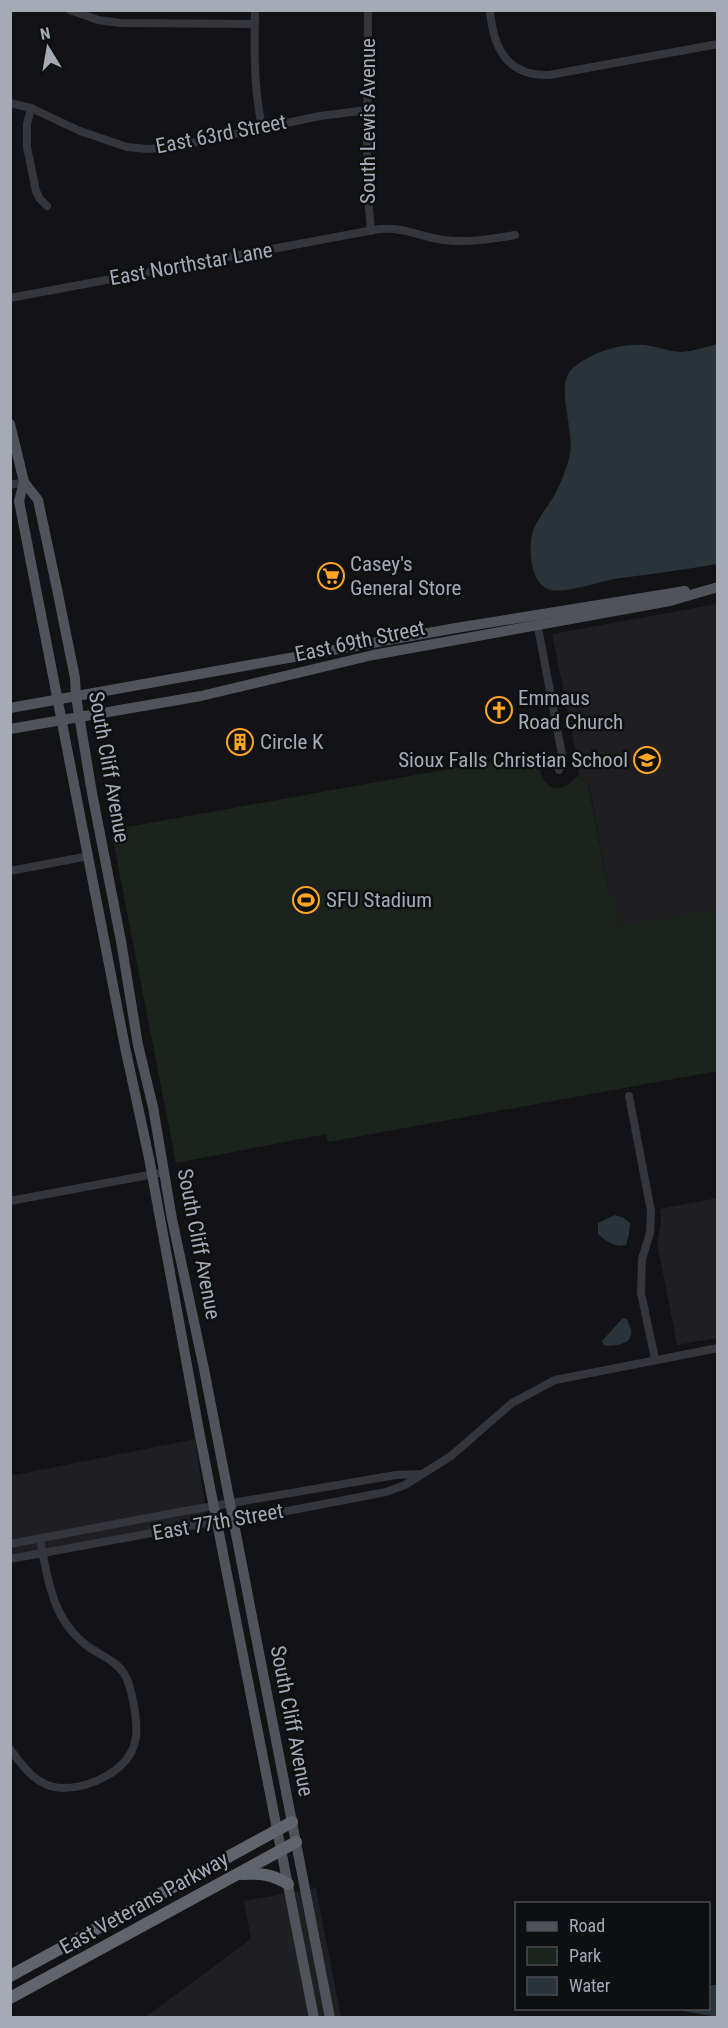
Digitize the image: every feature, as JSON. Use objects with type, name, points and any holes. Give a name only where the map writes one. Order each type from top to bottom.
[{"type":"highway","name":"East Veterans Parkway","points":[[10,1976],[292,1822]]},
{"type":"highway","name":"East Veterans Parkway","points":[[10,1998],[296,1842]]},
{"type":"highway","points":[[238,1874],[263,1873],[277,1877],[288,1884]]},
{"type":"main road","name":"South Cliff Avenue","points":[[10,424],[24,482],[38,500],[75,678],[79,717],[138,1045],[145,1068],[174,1229],[330,2018]]},
{"type":"main road","name":"South Cliff Avenue","points":[[24,482],[19,501],[152,1175],[314,2018]]},
{"type":"main road","name":"East 69th Street","points":[[10,708],[535,614],[717,587]]},
{"type":"main road","name":"East 69th Street","points":[[10,729],[230,690],[373,656],[670,602],[717,587]]},
{"type":"street","points":[[70,10],[98,20],[120,22],[255,24]]},
{"type":"street","points":[[255,10],[257,103],[262,127]]},
{"type":"street","name":"South Lewis Avenue","points":[[368,10],[367,186],[371,231]]},
{"type":"street","points":[[490,10],[492,32],[507,62],[528,74],[549,75],[717,44]]},
{"type":"street","name":"East 63rd Street","points":[[10,103],[31,108],[80,131],[127,147],[147,149],[172,147],[262,127],[367,110]]},
{"type":"street","points":[[31,108],[27,124],[27,147],[36,191],[47,206]]},
{"type":"street","name":"East Northstar Lane","points":[[10,298],[371,231],[402,229],[452,241],[493,239],[515,235]]},
{"type":"street","points":[[10,485],[24,482]]},
{"type":"street","points":[[535,614],[563,760],[559,770]]},
{"type":"street","points":[[10,872],[89,856]]},
{"type":"street","points":[[629,1096],[651,1211],[650,1233],[642,1259],[641,1293],[655,1359]]},
{"type":"street","points":[[10,1201],[165,1172]]},
{"type":"street","name":"East 77th Street","points":[[10,1559],[217,1521],[251,1518],[386,1492],[405,1485],[452,1456],[512,1403],[555,1380],[717,1347]]},
{"type":"street","name":"East 77th Street","points":[[10,1544],[396,1475],[421,1474]]},
{"type":"street","points":[[10,1749],[27,1772],[41,1782],[58,1788],[73,1788],[90,1784],[112,1772],[128,1758],[135,1743],[135,1713],[125,1675],[116,1664],[73,1633],[62,1618],[53,1597],[40,1539]]},
{"type":"shaded area","name":"Sioux Falls Christian School","points":[[717,604],[717,931],[713,910],[619,927],[614,898],[610,898],[591,795],[588,784],[578,776],[576,752],[552,634]]},
{"type":"shaded area","points":[[717,1198],[717,1338],[677,1345],[657,1242],[661,1223],[660,1209]]},
{"type":"shaded area","points":[[195,1439],[207,1521],[11,1559],[10,1476]]},
{"type":"shaded area","points":[[316,1888],[341,2017],[144,2018],[251,1939],[244,1901]]},
{"type":"green space","points":[[548,751],[540,773],[548,785],[553,788],[562,787],[578,776],[588,784],[610,898],[614,898],[619,926],[714,910],[718,931],[717,1071],[328,1142],[326,1134],[176,1163],[111,830]]},
{"type":"water","points":[[717,344],[717,564],[614,579],[562,590],[548,589],[542,585],[534,572],[531,538],[560,483],[570,454],[570,432],[565,395],[568,374],[582,361],[599,352],[618,347],[646,345],[682,352]]},
{"type":"water","points":[[615,1215],[630,1223],[626,1245],[611,1243],[598,1234],[598,1223]]},
{"type":"water","points":[[623,1318],[627,1319],[630,1326],[628,1341],[611,1346],[604,1345],[602,1341]]},
{"type":"water","points":[[710,1985],[717,1985],[717,2017],[677,2010],[710,2010]]},
{"type":"place","name":"Casey's General Store","points":[[331,576]]},
{"type":"place","name":"Emmaus Road Church","points":[[499,710]]},
{"type":"place","name":"Circle K","points":[[240,742]]},
{"type":"place","name":"Sioux Falls Christian School","points":[[647,760]]},
{"type":"place","name":"SFU Stadium","points":[[306,900]]}]
